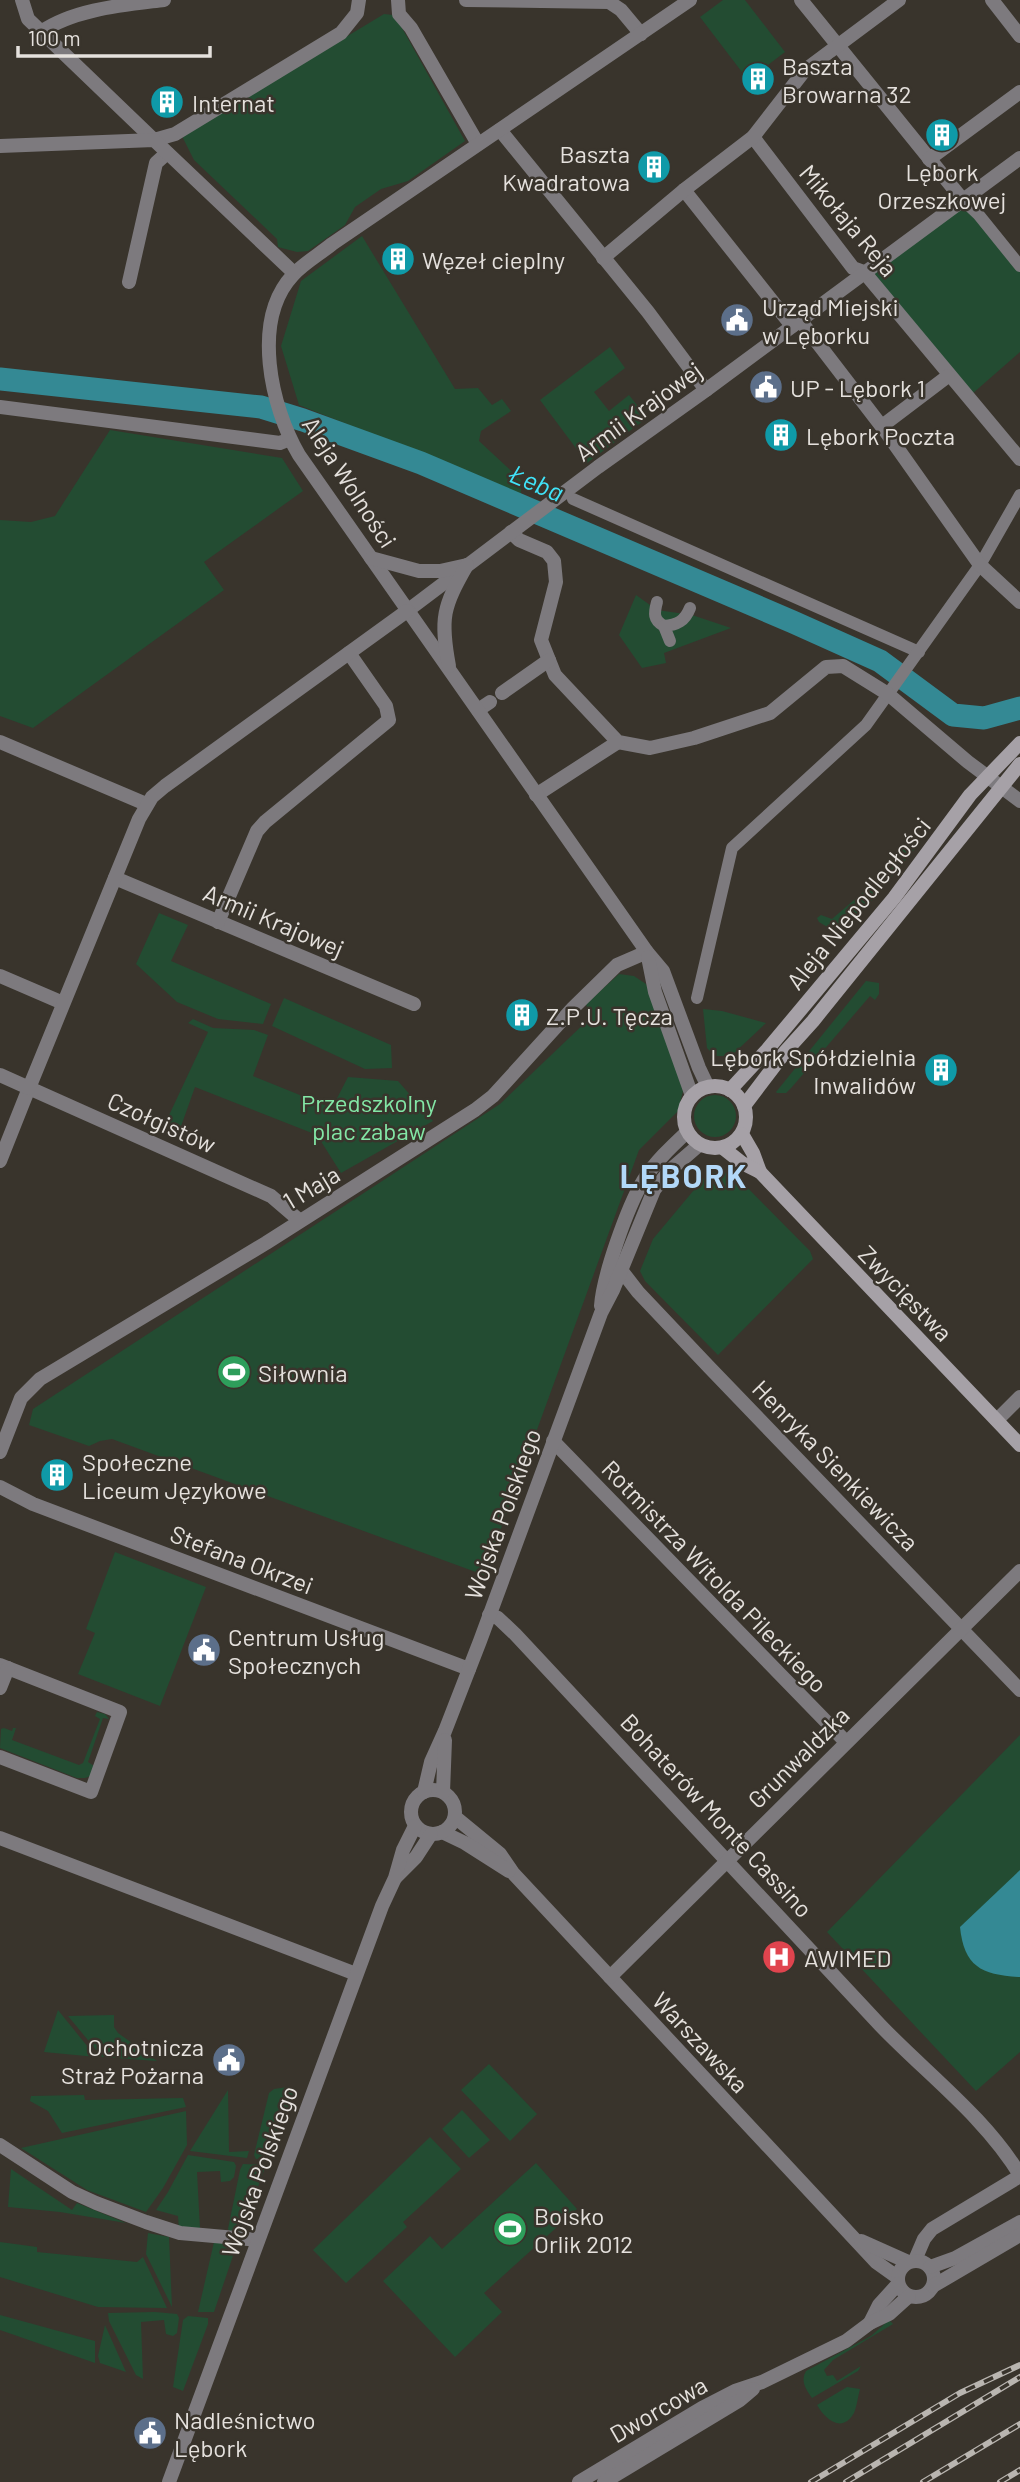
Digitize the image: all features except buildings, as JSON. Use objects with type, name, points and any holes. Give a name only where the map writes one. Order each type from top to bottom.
[{"type":"main road","name":"Aleja Niepodległości","points":[[730,1090],[767,1050],[894,898],[987,776],[1020,743]]},
{"type":"main road","name":"Aleja Niepodległości","points":[[744,1106],[1020,764]]},
{"type":"main road","points":[[719,1086],[730,1090],[744,1106],[745,1125],[741,1134],[723,1148],[711,1149],[699,1145],[687,1132],[684,1113],[692,1096],[708,1087],[719,1086]]},
{"type":"main road","name":"Zwycięstwa","points":[[741,1134],[753,1153],[760,1172]]},
{"type":"main road","name":"Zwycięstwa","points":[[723,1148],[742,1163],[760,1172],[1020,1445]]},
{"type":"street","points":[[22,0],[28,19],[294,273]]},
{"type":"street","points":[[41,32],[54,23],[93,12],[164,0]]},
{"type":"street","points":[[0,146],[153,140],[175,134],[341,33],[357,13],[359,0]]},
{"type":"street","points":[[398,0],[399,14],[411,28],[478,144]]},
{"type":"street","points":[[466,0],[609,1],[621,10],[641,34]]},
{"type":"street","name":"Aleja Wolności","points":[[690,0],[332,244],[294,273],[278,300],[271,327],[269,354],[272,378],[288,435],[450,670],[490,702],[536,795],[663,971],[708,1087]]},
{"type":"street","points":[[801,0],[929,159],[1020,266]]},
{"type":"street","points":[[603,258],[753,137],[805,70],[899,0]]},
{"type":"street","points":[[992,0],[1020,36]]},
{"type":"street","points":[[929,159],[1020,92]]},
{"type":"street","points":[[500,130],[706,390]]},
{"type":"street","name":"Mikołaja Reja","points":[[753,137],[826,236],[853,268],[863,272],[1020,459]]},
{"type":"street","points":[[129,282],[156,163],[167,153]]},
{"type":"street","name":"Armii Krajowej","points":[[0,1161],[146,804],[152,797],[1020,158]]},
{"type":"street","points":[[684,190],[881,426],[980,565],[1020,602]]},
{"type":"street","points":[[881,426],[948,376]]},
{"type":"street","points":[[0,407],[281,443],[288,435]]},
{"type":"street","points":[[697,998],[732,848],[866,725],[980,565],[1020,495]]},
{"type":"street","points":[[573,499],[919,652]]},
{"type":"street","points":[[512,531],[519,540],[547,552],[554,561],[556,582],[541,640],[555,675],[618,742],[650,748],[694,738],[770,713],[826,667],[843,667],[890,691],[938,738],[1020,801]]},
{"type":"street","points":[[371,558],[425,572],[467,565]]},
{"type":"street","points":[[450,670],[443,628],[445,608],[467,565]]},
{"type":"street","points":[[657,602],[654,617],[657,622],[668,626],[684,620],[690,608]]},
{"type":"street","points":[[218,922],[257,831],[281,808],[389,720],[386,706],[349,653]]},
{"type":"street","points":[[490,702],[549,660]]},
{"type":"street","points":[[0,742],[146,804]]},
{"type":"street","points":[[536,795],[618,742]]},
{"type":"street","name":"Armii Krajowej","points":[[116,878],[414,1004]]},
{"type":"street","name":"Aleja Wolności","points":[[647,952],[655,992],[692,1096]]},
{"type":"street","name":"1 Maja","points":[[0,1452],[21,1398],[40,1379],[266,1243],[475,1110],[493,1096],[573,1008],[617,965],[647,952]]},
{"type":"street","points":[[0,976],[63,1003]]},
{"type":"street","name":"Czołgistów","points":[[0,1075],[271,1196],[299,1220]]},
{"type":"street","name":"Wojska Polskiego","points":[[601,1313],[603,1287],[635,1198],[644,1180],[664,1154],[687,1132]]},
{"type":"street","name":"Wojska Polskiego","points":[[424,1792],[431,1762],[469,1669],[601,1313],[654,1190],[670,1171],[699,1145]]},
{"type":"street","name":"Henryka Sienkiewicza","points":[[621,1270],[638,1292],[709,1367],[1020,1690]]},
{"type":"street","points":[[996,1420],[1020,1397]]},
{"type":"street","name":"Rotmistrza Witolda Pileckiego","points":[[553,1441],[845,1742]]},
{"type":"street","name":"Stefana Okrzei","points":[[0,1488],[33,1504],[469,1669]]},
{"type":"street","name":"Grunwaldzka","points":[[610,1977],[1020,1571]]},
{"type":"street","name":"Bohaterów Monte Cassino","points":[[489,1615],[506,1625],[882,2026],[965,2108],[1006,2152],[1020,2176]]},
{"type":"street","points":[[0,1688],[4,1667],[120,1712],[91,1792],[0,1757]]},
{"type":"street","name":"Wojska Polskiego","points":[[443,1792],[445,1731]]},
{"type":"street","points":[[424,1792],[443,1792],[454,1805],[455,1817],[450,1826],[437,1833],[425,1833],[415,1826],[411,1817],[415,1799],[424,1792]]},
{"type":"street","name":"Warszawska","points":[[455,1817],[500,1854],[513,1873],[876,2262],[898,2280]]},
{"type":"street","name":"Wojska Polskiego","points":[[169,2482],[356,1974],[395,1878],[403,1850],[415,1826]]},
{"type":"street","name":"Wojska Polskiego","points":[[395,1878],[437,1833]]},
{"type":"street","name":"Warszawska","points":[[437,1833],[465,1843],[513,1873]]},
{"type":"street","points":[[0,1838],[356,1974]]},
{"type":"street","points":[[0,2145],[72,2192],[146,2222],[180,2233],[258,2240]]},
{"type":"street","points":[[1020,2176],[932,2230],[911,2261],[899,2271],[898,2280],[904,2293],[909,2296],[914,2298],[925,2295],[933,2286],[1020,2235]]},
{"type":"street","points":[[911,2261],[930,2266],[955,2258],[1020,2222]]},
{"type":"street","name":"Warszawska","points":[[857,2239],[911,2261]]},
{"type":"street","points":[[930,2266],[933,2286]]},
{"type":"street","name":"Dworcowa","points":[[870,2323],[879,2305],[898,2280]]},
{"type":"street","name":"Dworcowa","points":[[579,2482],[702,2408],[845,2341],[870,2323],[889,2314],[909,2296]]},
{"type":"street","name":"Dworcowa","points":[[604,2482],[740,2400],[762,2382]]},
{"type":"green space","points":[[723,0],[745,0],[785,52],[748,80],[700,17]]},
{"type":"green space","points":[[384,14],[393,15],[397,19],[465,141],[408,181],[381,189],[355,207],[345,225],[308,251],[297,252],[278,247],[277,239],[194,160],[182,136]]},
{"type":"green space","points":[[962,201],[1020,266],[1020,352],[972,394],[869,273]]},
{"type":"green space","points":[[362,236],[455,389],[478,388],[492,405],[502,399],[511,411],[481,431],[479,441],[521,480],[521,497],[450,465],[299,405],[281,346],[301,281]]},
{"type":"green space","points":[[610,347],[625,368],[594,392],[609,411],[629,395],[647,418],[587,463],[540,400]]},
{"type":"green space","points":[[110,430],[282,458],[303,491],[204,562],[224,590],[33,728],[0,716],[0,520],[31,522],[55,516]]},
{"type":"green space","points":[[636,595],[657,610],[692,615],[731,628],[664,653],[666,663],[642,668],[619,635]]},
{"type":"green space","points":[[907,843],[918,845],[842,936],[819,922],[817,918],[821,915],[832,919],[896,864],[898,855]]},
{"type":"green space","points":[[159,913],[188,925],[171,961],[271,1004],[263,1024],[218,1019],[177,1002],[136,964]]},
{"type":"green space","points":[[619,974],[634,976],[646,984],[678,1068],[683,1091],[678,1111],[639,1150],[484,1575],[112,1439],[89,1446],[29,1425],[33,1409],[500,1104],[590,1018],[586,1004]]},
{"type":"green space","points":[[866,981],[879,983],[879,994],[875,1000],[870,996],[792,1087],[786,1093],[777,1093],[776,1092]]},
{"type":"green space","points":[[284,998],[391,1045],[392,1068],[365,1069],[272,1026]]},
{"type":"green space","points":[[703,1009],[722,1011],[766,1023],[731,1056],[715,1056],[707,1048]]},
{"type":"green space","name":"Przedszkolny plac zabaw","points":[[193,1019],[213,1028],[254,1030],[268,1035],[253,1076],[332,1108],[348,1077],[398,1081],[433,1121],[341,1173],[317,1135],[195,1087],[179,1132],[164,1126],[208,1032],[188,1023]]},
{"type":"green space","points":[[715,1095],[730,1101],[736,1116],[730,1131],[715,1137],[700,1131],[694,1116],[700,1101]]},
{"type":"green space","points":[[709,1172],[733,1173],[810,1251],[813,1259],[718,1355],[645,1281],[640,1271],[653,1239]]},
{"type":"green space","points":[[115,1552],[206,1587],[160,1706],[78,1674],[95,1633],[86,1629]]},
{"type":"green space","points":[[97,1712],[105,1714],[109,1719],[103,1718],[88,1762],[94,1766],[91,1776],[77,1778],[0,1748],[1,1729],[12,1731],[16,1728],[12,1740],[79,1765],[83,1763],[100,1719],[95,1716]]},
{"type":"green space","points":[[1020,1735],[1020,2052],[976,2091],[827,1932]]},
{"type":"green space","points":[[58,2010],[96,2057],[44,2052]]},
{"type":"green space","points":[[114,2015],[114,2027],[118,2033],[157,2061],[102,2057],[68,2016]]},
{"type":"green space","points":[[489,2064],[537,2114],[510,2141],[461,2090]]},
{"type":"green space","points":[[295,2088],[269,2158],[256,2159],[254,2155],[269,2093],[274,2089]]},
{"type":"green space","points":[[228,2090],[229,2152],[249,2151],[247,2158],[190,2151]]},
{"type":"green space","points":[[84,2095],[85,2100],[183,2098],[186,2107],[62,2133],[48,2111],[30,2101],[31,2096]]},
{"type":"green space","points":[[462,2110],[490,2140],[469,2158],[442,2129]]},
{"type":"green space","points":[[186,2111],[187,2145],[146,2212],[87,2190],[21,2148]]},
{"type":"green space","points":[[430,2137],[461,2169],[403,2222],[407,2227],[346,2283],[313,2250]]},
{"type":"green space","points":[[188,2155],[234,2162],[236,2166],[234,2177],[230,2181],[221,2182],[220,2171],[197,2172],[200,2229],[179,2229],[178,2216],[156,2210]]},
{"type":"green space","points":[[536,2163],[577,2209],[484,2293],[502,2312],[455,2357],[383,2281],[430,2236],[442,2249]]},
{"type":"green space","points":[[243,2164],[264,2165],[265,2168],[241,2233],[230,2232],[228,2229]]},
{"type":"green space","points":[[11,2169],[72,2210],[77,2203],[126,2223],[8,2207]]},
{"type":"green space","points":[[148,2233],[169,2237],[172,2307],[146,2254]]},
{"type":"green space","points":[[0,2242],[37,2247],[37,2252],[137,2262],[143,2257],[167,2308],[98,2307],[0,2277]]},
{"type":"green space","points":[[214,2242],[237,2244],[214,2312],[198,2312]]},
{"type":"green space","points":[[108,2313],[177,2314],[177,2333],[173,2336],[166,2334],[164,2320],[141,2322],[143,2379],[136,2375],[109,2321]]},
{"type":"green space","points":[[0,2315],[95,2341],[95,2363],[0,2330]]},
{"type":"green space","points":[[188,2316],[208,2318],[208,2324],[183,2391],[173,2387],[183,2320]]},
{"type":"green space","points":[[889,2320],[893,2324],[833,2360],[824,2370],[827,2376],[833,2375],[837,2381],[861,2366],[858,2371],[812,2398],[804,2382],[806,2371],[871,2336]]},
{"type":"green space","points":[[105,2325],[126,2372],[100,2363],[98,2356]]},
{"type":"green space","points":[[847,2387],[860,2389],[854,2413],[844,2423],[834,2422],[824,2415],[817,2405]]},
{"type":"water","points":[[1020,1870],[1020,1977],[995,1974],[977,1966],[966,1951],[960,1927]]},
{"type":"waterway","name":"Łeba","points":[[0,379],[261,407],[303,420],[421,463],[880,661],[953,715],[984,718],[1020,708]]},
{"type":"railway","points":[[811,2482],[960,2393],[1020,2365]]},
{"type":"railway","points":[[846,2482],[1020,2377]]},
{"type":"railway","points":[[923,2482],[1020,2424]]},
{"type":"railway","points":[[1000,2482],[1020,2470]]},
{"type":"place","name":"Baszta Browarna 32","points":[[758,79]]},
{"type":"place","name":"Internat","points":[[167,102]]},
{"type":"place","name":"Lębork Orzeszkowej","points":[[942,135]]},
{"type":"place","name":"Baszta Kwadratowa","points":[[654,167]]},
{"type":"place","name":"Węzeł cieplny","points":[[398,259]]},
{"type":"place","name":"Urząd Miejski w Lęborku","points":[[737,320]]},
{"type":"place","name":"UP - Lębork 1","points":[[766,387]]},
{"type":"place","name":"Lębork Poczta","points":[[781,435]]},
{"type":"place","name":"Z.P.U. Tęcza","points":[[522,1015]]},
{"type":"place","name":"Lębork Spółdzielnia Inwalidów","points":[[941,1070]]},
{"type":"place","name":"Siłownia","points":[[234,1372]]},
{"type":"place","name":"Społeczne Liceum Językowe","points":[[57,1475]]},
{"type":"place","name":"Centrum Usług Społecznych","points":[[204,1650]]},
{"type":"place","name":"AWIMED","points":[[779,1957]]},
{"type":"place","name":"Ochotnicza Straż Pożarna","points":[[229,2060]]},
{"type":"place","name":"Boisko Orlik 2012","points":[[510,2229]]},
{"type":"place","name":"Nadleśnictwo Lębork","points":[[150,2433]]},
{"type":"district","name":"LĘBORK","points":[[684,1175]]}]
